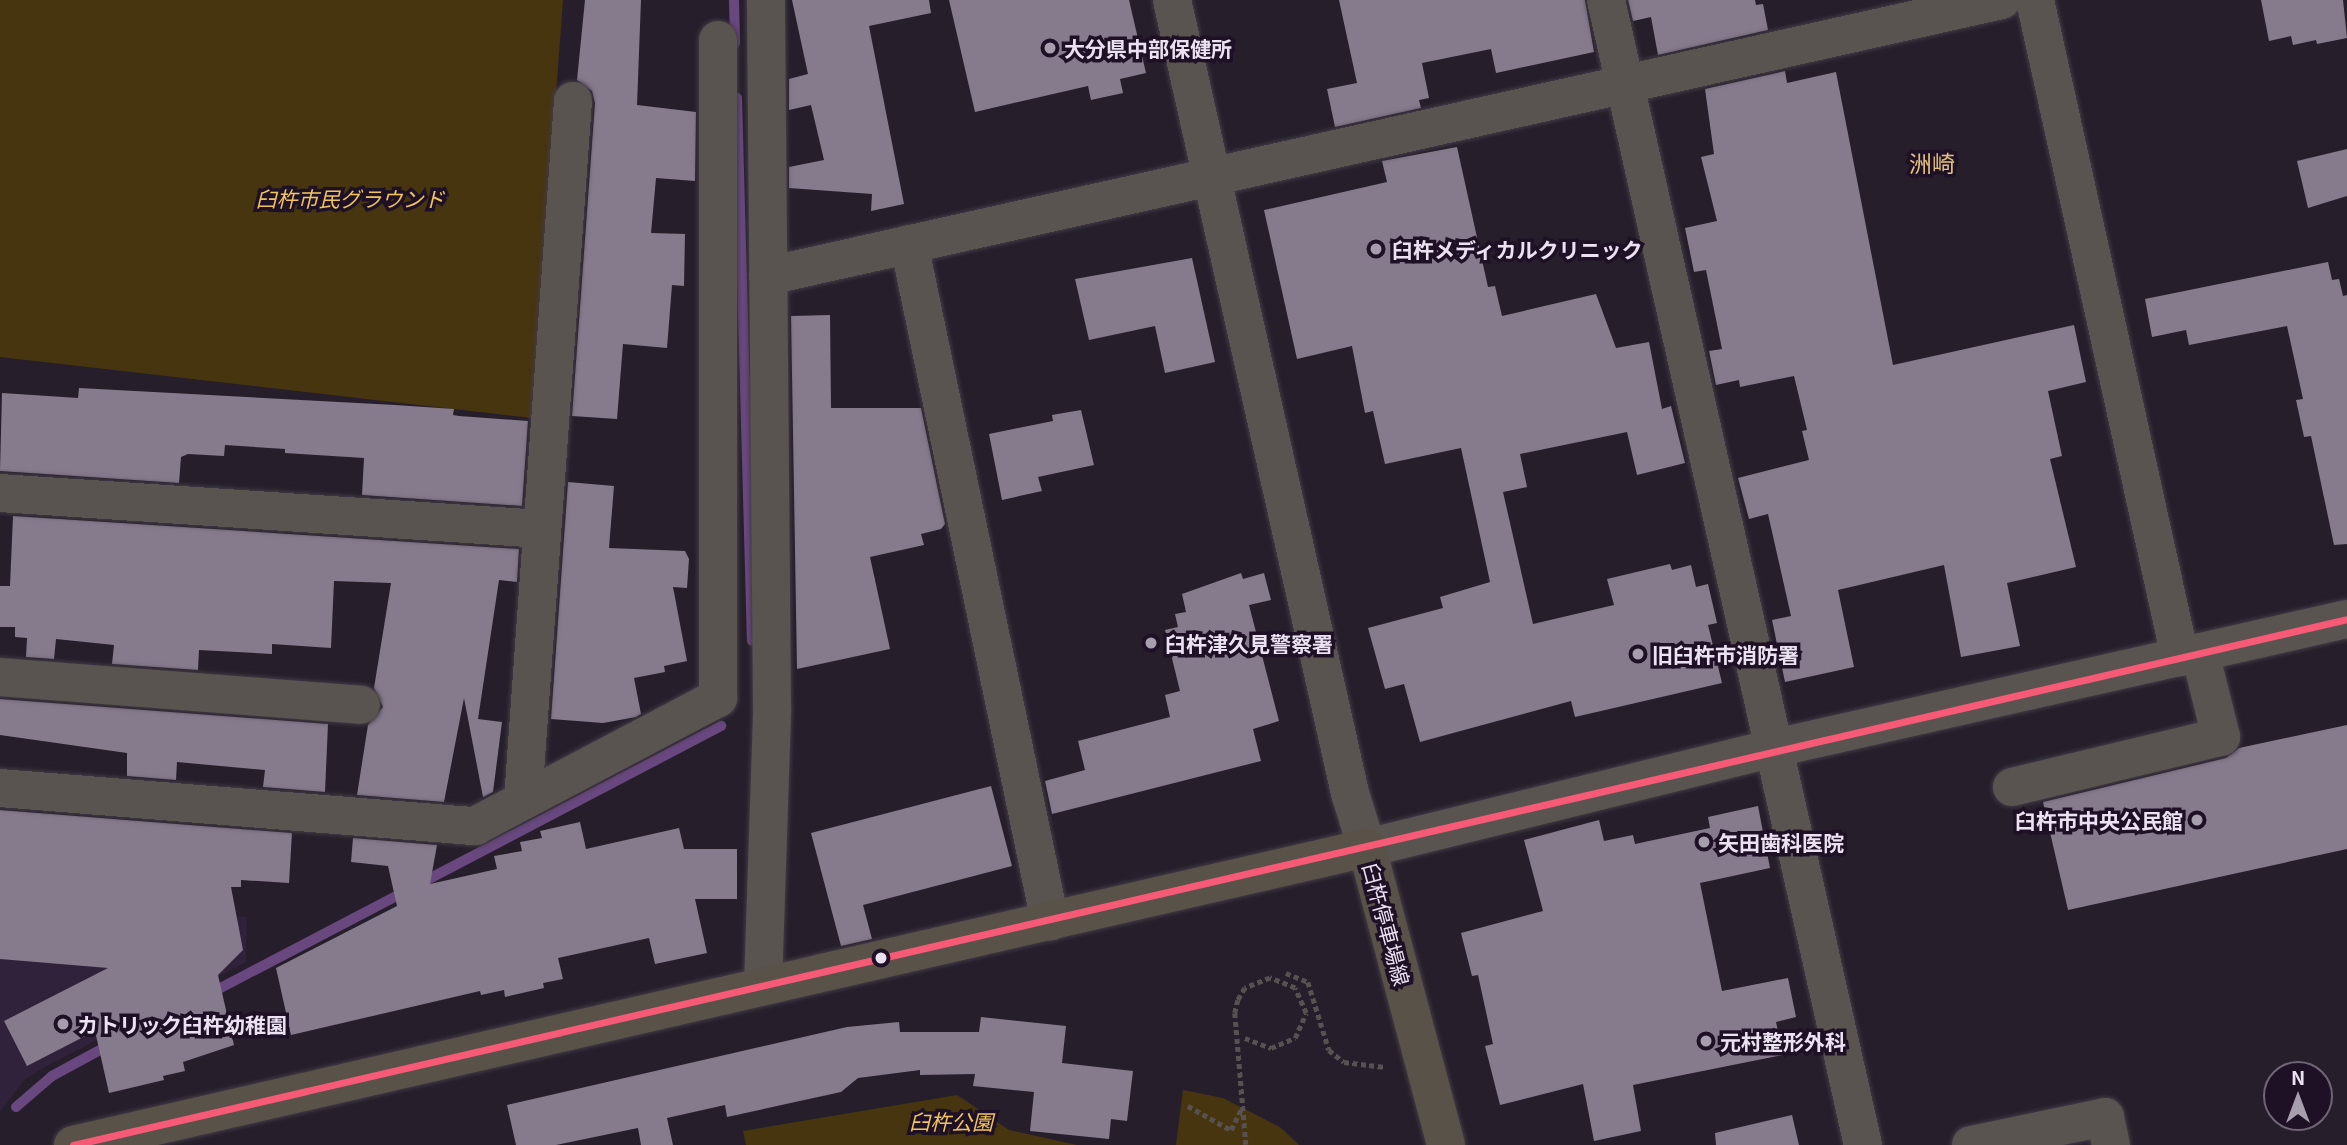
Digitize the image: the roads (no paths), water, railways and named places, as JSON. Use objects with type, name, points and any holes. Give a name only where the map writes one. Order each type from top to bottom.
[{"type":"main road","name":"臼杵停車場線","points":[[74,1145],[1367,848],[1446,1145]]},
{"type":"street","points":[[763,986],[772,708],[766,0]]},
{"type":"street","points":[[1172,0],[1350,793],[1367,848],[1775,748],[2347,619]]},
{"type":"street","points":[[1606,0],[1863,1145]]},
{"type":"street","points":[[768,276],[2003,0]]},
{"type":"street","points":[[2012,787],[2221,737],[2190,655],[2035,0]]},
{"type":"street","points":[[0,788],[475,826],[718,698],[718,40]]},
{"type":"street","points":[[523,800],[573,101]]},
{"type":"street","points":[[909,244],[1050,920]]},
{"type":"street","points":[[0,493],[542,529]]},
{"type":"street","points":[[0,677],[361,705]]},
{"type":"street","points":[[719,686],[772,708]]},
{"type":"street","points":[[1971,1145],[2105,1117],[2111,1145]]},
{"type":"waterway","points":[[734,0],[735,43]]},
{"type":"waterway","points":[[737,98],[752,641]]},
{"type":"waterway","points":[[211,993],[721,726]]},
{"type":"waterway","points":[[16,1107],[52,1076],[109,1045]]},
{"type":"place","name":"大分県中部保健所","points":[[1050,48]]},
{"type":"place","name":"臼杵メディカルクリニック","points":[[1376,249]]},
{"type":"place","name":"臼杵津久見警察署","points":[[1151,643]]},
{"type":"place","name":"旧臼杵市消防署","points":[[1638,654]]},
{"type":"place","name":"臼杵市中央公民館","points":[[2197,820]]},
{"type":"place","name":"矢田歯科医院","points":[[1704,842]]},
{"type":"place","name":"カトリック臼杵幼稚園","points":[[63,1024]]},
{"type":"place","name":"元村整形外科","points":[[1706,1041]]},
{"type":"district","name":"洲崎","points":[[1932,162]]},
{"type":"park label","name":"臼杵市民グラウンド","points":[[350,198]]},
{"type":"park label","name":"臼杵公園","points":[[951,1121]]}]
